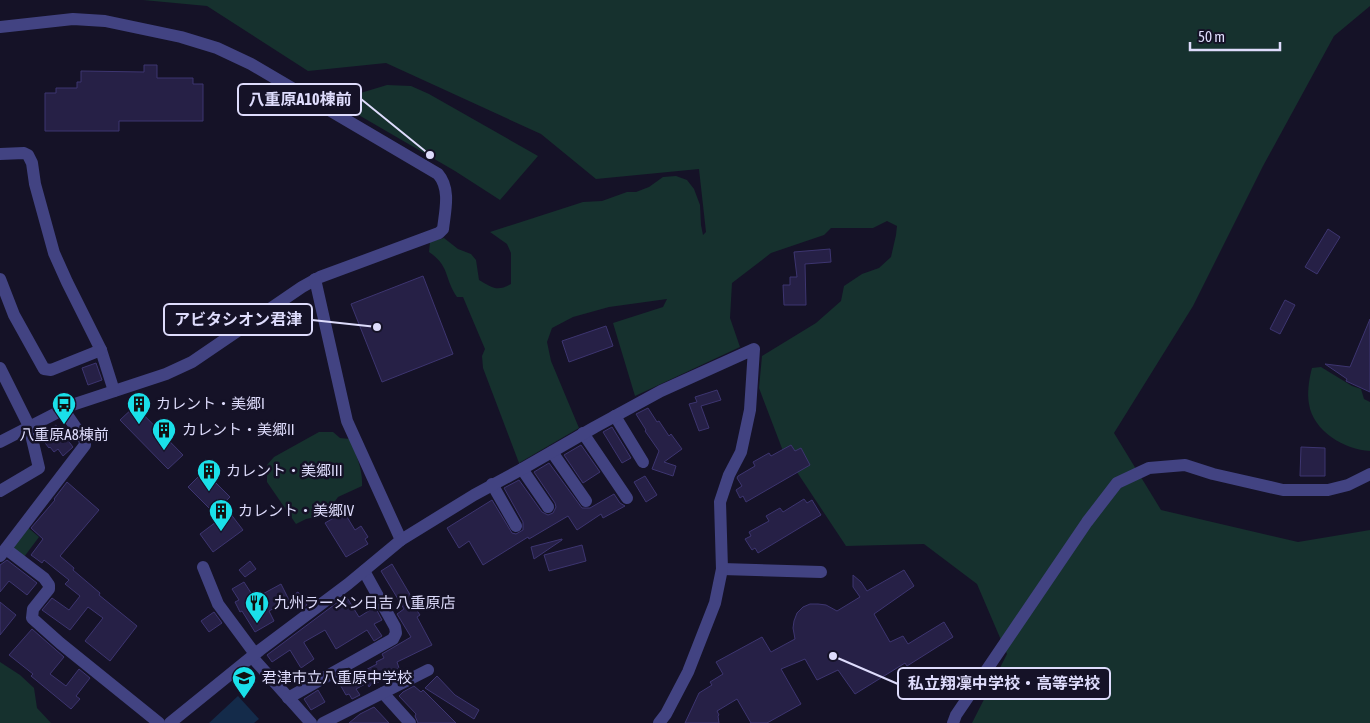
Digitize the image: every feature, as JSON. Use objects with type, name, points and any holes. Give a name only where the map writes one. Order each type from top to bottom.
[{"type":"street","points":[[0,27],[73,20],[104,21],[181,37],[217,48],[250,64],[438,174],[444,181],[446,191],[443,229],[439,233],[335,270],[302,287],[192,362],[166,374],[114,390],[63,409],[0,442]]},
{"type":"street","points":[[0,154],[28,155],[32,163],[35,184],[54,253],[101,350],[114,390]]},
{"type":"street","points":[[0,279],[14,315],[44,369],[51,370],[101,350]]},
{"type":"street","points":[[315,280],[347,421],[402,540]]},
{"type":"street","points":[[170,723],[402,540],[492,484],[522,469],[583,433],[662,391],[754,349],[750,410],[741,452],[729,475],[720,502],[722,569],[714,603],[688,672],[666,714],[659,723]]},
{"type":"street","points":[[0,368],[30,426],[39,468],[0,490]]},
{"type":"street","points":[[63,409],[85,441],[85,445],[3,552],[44,578],[49,585],[49,589],[33,609],[32,618],[159,723]]},
{"type":"street","points":[[615,416],[643,462]]},
{"type":"street","points":[[583,433],[627,498]]},
{"type":"street","points":[[552,452],[586,501]]},
{"type":"street","points":[[953,723],[956,715],[1038,592],[1117,482],[1150,468],[1185,465],[1213,474],[1283,490],[1328,490],[1348,485],[1370,474]]},
{"type":"street","points":[[522,469],[548,507]]},
{"type":"street","points":[[492,484],[516,526]]},
{"type":"street","points":[[203,567],[218,604],[254,656],[311,723]]},
{"type":"street","points":[[722,569],[821,572]]},
{"type":"street","points":[[288,698],[393,639],[396,633],[395,627],[364,571]]},
{"type":"street","points":[[323,723],[428,670]]},
{"type":"street","points":[[383,693],[410,723]]},
{"type":"green space","points":[[143,0],[1370,0],[1370,6],[1334,36],[1263,166],[1193,306],[1114,433],[1161,510],[1298,542],[1370,530],[1370,723],[972,723],[1007,654],[977,584],[924,544],[846,546],[783,451],[759,388],[762,356],[816,323],[841,301],[844,286],[862,274],[879,268],[891,257],[897,226],[887,221],[873,228],[831,228],[824,235],[771,253],[732,283],[730,318],[740,347],[635,396],[613,323],[663,307],[667,299],[609,307],[573,317],[552,328],[547,342],[551,361],[579,428],[519,463],[483,368],[482,356],[485,349],[463,297],[457,297],[444,267],[429,252],[430,242],[444,238],[458,249],[471,254],[476,260],[479,280],[492,287],[502,288],[511,284],[511,253],[507,244],[490,232],[583,202],[602,201],[627,192],[636,192],[649,187],[663,177],[676,176],[687,180],[694,189],[700,205],[703,235],[706,232],[699,169],[596,179],[541,134],[386,63],[308,71],[207,6]]},
{"type":"green space","points":[[387,85],[411,86],[429,94],[538,156],[500,200],[455,171],[338,103],[344,98]]},
{"type":"green space","points":[[1321,367],[1352,386],[1361,389],[1364,399],[1370,402],[1370,451],[1360,450],[1341,443],[1323,430],[1317,423],[1312,414],[1308,395],[1312,368]]},
{"type":"green space","points":[[319,432],[333,432],[340,438],[350,439],[357,456],[362,486],[338,497],[330,508],[319,516],[296,524],[267,482],[267,465],[274,457]]},
{"type":"green space","points":[[26,526],[39,537],[24,557],[10,547]]},
{"type":"green space","points":[[0,662],[20,675],[34,688],[37,708],[51,723],[0,723]]},
{"type":"water","points":[[238,696],[259,719],[254,723],[209,723]]},
{"type":"building","points":[[144,65],[157,65],[157,78],[193,78],[193,84],[203,84],[203,121],[119,121],[119,131],[45,131],[45,93],[56,93],[56,88],[77,88],[77,82],[81,82],[81,71],[144,72]]},
{"type":"building","points":[[1328,229],[1340,237],[1317,274],[1305,267]]},
{"type":"building","points":[[830,249],[831,262],[805,264],[806,305],[784,305],[783,285],[790,285],[790,277],[797,277],[794,252]]},
{"type":"building","points":[[423,276],[453,354],[382,382],[351,304]]},
{"type":"building","points":[[1285,300],[1295,305],[1280,334],[1270,329]]},
{"type":"building","points":[[1370,319],[1370,392],[1346,381],[1347,379],[1325,364],[1350,367]]},
{"type":"building","points":[[606,326],[613,346],[569,362],[562,341]]},
{"type":"building","points":[[96,363],[102,380],[88,385],[82,368]]},
{"type":"building","points":[[717,390],[721,400],[701,406],[709,428],[699,431],[689,404],[697,402],[695,397]]},
{"type":"building","points":[[135,406],[183,455],[168,469],[120,420]]},
{"type":"building","points":[[648,408],[657,422],[659,421],[669,436],[671,434],[682,449],[664,462],[676,466],[673,476],[652,469],[659,451],[636,414]]},
{"type":"building","points":[[56,425],[73,447],[63,456],[58,449],[54,452],[49,448],[42,439],[42,436]]},
{"type":"building","points":[[612,427],[631,458],[622,463],[603,432]]},
{"type":"building","points":[[581,445],[600,472],[583,483],[564,455]]},
{"type":"building","points":[[791,445],[795,451],[801,448],[810,465],[746,502],[743,496],[740,498],[736,490],[742,486],[737,478],[738,476],[755,466],[753,462],[769,453],[771,456]]},
{"type":"building","points":[[1301,447],[1325,448],[1325,476],[1300,476]]},
{"type":"building","points":[[549,463],[582,508],[590,508],[614,494],[620,503],[625,506],[603,518],[601,514],[577,530],[568,516],[529,539],[528,537],[483,565],[469,541],[459,548],[447,528],[492,500],[512,533],[516,534],[523,530],[523,522],[504,488],[519,480],[542,512],[548,515],[553,513],[556,507],[555,503],[534,472]]},
{"type":"building","points":[[204,471],[230,497],[223,504],[243,530],[213,552],[200,534],[220,519],[188,487]]},
{"type":"building","points":[[645,476],[657,495],[646,502],[634,482]]},
{"type":"building","points":[[67,482],[99,510],[60,556],[100,593],[99,595],[137,626],[110,661],[85,641],[103,618],[88,607],[70,630],[42,610],[52,598],[69,610],[80,596],[65,584],[69,580],[44,560],[42,563],[31,555],[43,539],[31,528],[55,500]]},
{"type":"building","points":[[804,499],[807,503],[812,500],[821,515],[758,553],[755,548],[752,550],[745,539],[751,536],[749,532],[769,521],[766,516],[780,508],[783,512]]},
{"type":"building","points":[[344,512],[355,530],[361,526],[368,537],[365,539],[368,544],[346,557],[325,523]]},
{"type":"building","points":[[562,540],[534,559],[531,547]]},
{"type":"building","points":[[582,545],[586,561],[549,571],[544,555]]},
{"type":"building","points":[[7,560],[37,583],[27,595],[9,581],[0,592],[0,565]]},
{"type":"building","points":[[250,561],[256,569],[245,577],[239,570]]},
{"type":"building","points":[[392,564],[412,598],[409,599],[420,615],[417,617],[432,645],[397,662],[399,668],[383,677],[384,679],[375,684],[373,682],[369,687],[367,683],[356,689],[360,695],[352,699],[349,694],[346,695],[338,681],[340,680],[339,678],[352,673],[354,676],[377,664],[376,662],[384,658],[382,654],[411,637],[397,614],[404,609],[381,571]]},
{"type":"building","points":[[904,570],[914,586],[874,614],[890,642],[903,636],[908,644],[944,622],[953,637],[907,666],[905,663],[855,694],[838,670],[817,680],[805,659],[781,669],[801,704],[767,723],[751,723],[737,699],[717,711],[719,723],[685,723],[699,693],[712,685],[710,682],[723,674],[716,662],[762,637],[771,652],[795,639],[794,621],[797,613],[803,607],[810,604],[818,604],[826,605],[837,611],[860,597],[853,587],[853,575],[867,591]]},
{"type":"building","points":[[244,582],[251,593],[256,591],[259,596],[281,584],[289,600],[269,611],[274,621],[255,632],[242,611],[240,612],[235,602],[239,600],[232,589]]},
{"type":"building","points":[[298,592],[307,605],[300,610],[290,597]]},
{"type":"building","points":[[346,596],[359,617],[375,607],[382,620],[374,624],[382,636],[374,641],[367,630],[336,649],[325,630],[304,642],[314,659],[301,668],[290,650],[272,662],[267,655]]},
{"type":"building","points":[[0,602],[16,615],[0,635]]},
{"type":"building","points":[[214,612],[222,623],[209,632],[201,621]]},
{"type":"building","points":[[32,629],[64,657],[50,674],[66,686],[79,669],[90,678],[76,696],[80,699],[71,709],[9,655]]},
{"type":"building","points":[[437,676],[455,695],[479,710],[474,719],[425,688]]},
{"type":"building","points":[[414,686],[421,692],[423,690],[456,723],[418,723],[416,714],[399,696]]},
{"type":"building","points":[[318,690],[325,702],[311,710],[304,699]]},
{"type":"building","points":[[374,707],[389,723],[349,723],[360,714]]},
{"type":"place","name":"八重原A10棟前","points":[[430,155]]},
{"type":"place","name":"アビタシオン君津","points":[[377,327]]},
{"type":"place","name":"八重原A8棟前","points":[[64,425]]},
{"type":"place","name":"カレント・美郷I","points":[[139,425]]},
{"type":"place","name":"カレント・美郷II","points":[[164,451]]},
{"type":"place","name":"カレント・美郷III","points":[[209,492]]},
{"type":"place","name":"カレント・美郷IV","points":[[221,532]]},
{"type":"place","name":"九州ラーメン日吉 八重原店","points":[[257,624]]},
{"type":"place","name":"私立翔凜中学校・高等学校","points":[[833,656]]},
{"type":"place","name":"君津市立八重原中学校","points":[[244,699]]}]
